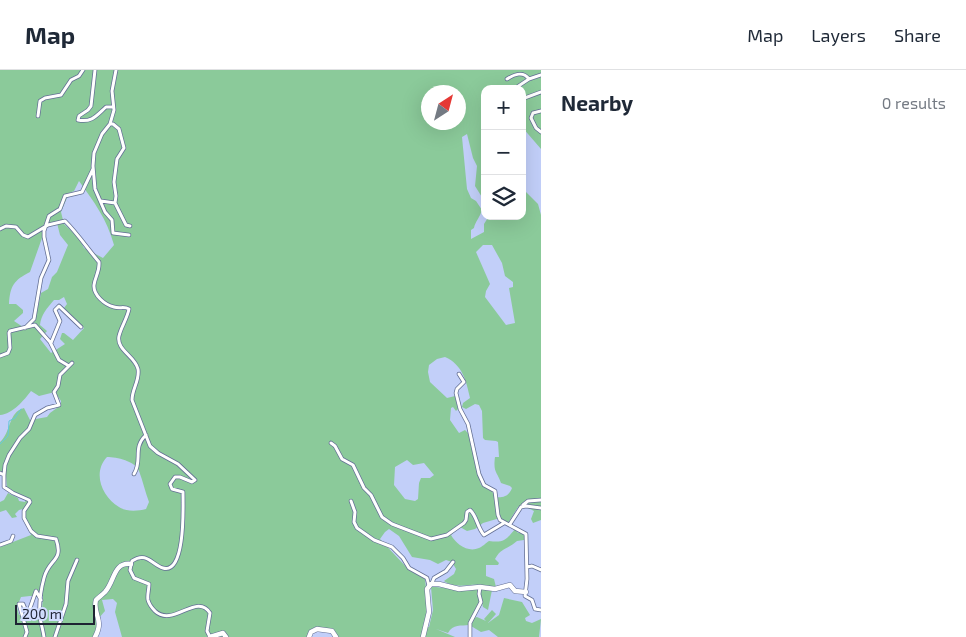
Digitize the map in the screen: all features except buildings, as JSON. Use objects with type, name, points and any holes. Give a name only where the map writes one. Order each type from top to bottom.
[{"type":"street","points":[[38,116],[40,101],[45,98],[61,95],[71,80],[79,76],[83,70]]},
{"type":"street","points":[[95,70],[91,106],[79,116],[78,120],[92,120],[106,107],[113,106]]},
{"type":"street","points":[[116,70],[112,91],[114,110],[110,124],[102,134],[96,147],[93,169],[95,190],[105,212],[112,220],[112,233],[129,235]]},
{"type":"street","points":[[507,78],[521,74],[529,79]]},
{"type":"street","points":[[520,85],[529,79],[541,75]]},
{"type":"street","points":[[526,98],[541,92]]},
{"type":"street","points":[[541,111],[533,113],[531,118],[536,128],[541,132]]},
{"type":"street","points":[[110,124],[117,126],[124,148],[117,158],[114,182],[115,203],[126,225],[130,226]]},
{"type":"street","points":[[25,328],[34,319],[41,278],[49,260],[44,236],[45,226],[51,214],[60,210],[65,196],[82,192],[93,169]]},
{"type":"street","points":[[101,201],[115,203]]},
{"type":"street","points":[[0,229],[6,226],[16,227],[23,235],[28,237],[45,226],[65,221],[81,237],[89,252],[99,262],[99,271],[94,286],[97,296],[112,306],[129,309],[119,337],[119,343],[138,368],[132,400],[147,442],[154,449],[178,464],[195,480],[192,482],[175,477],[170,484],[172,489],[183,492],[181,546],[174,565],[164,569],[147,558],[134,560],[131,564],[131,574],[137,580],[149,584],[149,602],[161,615],[169,616],[200,606],[206,608],[210,612],[207,631],[210,637],[223,634],[226,637]]},
{"type":"street","points":[[51,343],[60,321],[55,310],[59,306],[81,327]]},
{"type":"street","points":[[0,356],[8,353],[10,348],[10,331],[35,325],[51,343],[60,360],[70,364],[60,375],[58,386],[54,392],[59,405],[47,408],[35,415],[29,429],[20,438],[9,455],[2,474],[4,487],[29,500],[30,502],[24,511],[24,518],[31,531],[37,536],[56,539],[58,544],[58,556],[46,572],[41,600],[40,618],[44,637]]},
{"type":"street","points":[[459,374],[464,382],[457,389],[456,393],[460,409],[468,424],[479,474],[484,485],[495,491],[498,518],[526,534],[526,596],[532,600],[535,608],[541,610]]},
{"type":"street","points":[[134,474],[138,466],[138,445],[146,435]]},
{"type":"street","points":[[331,443],[335,445],[342,459],[353,465],[364,488],[371,495],[382,517],[397,526],[431,539],[447,534],[464,523],[467,512],[470,510],[484,535],[504,523]]},
{"type":"street","points":[[510,524],[518,509],[528,501],[541,500]]},
{"type":"street","points":[[351,501],[355,512],[354,522],[357,528],[376,541],[392,547],[409,568],[426,578],[431,585],[495,589],[510,585],[515,590],[526,592]]},
{"type":"street","points":[[523,506],[541,508]]},
{"type":"street","points":[[0,546],[11,541],[13,536]]},
{"type":"street","points":[[55,637],[66,604],[68,582],[77,560]]},
{"type":"street","points":[[423,637],[429,612],[427,592],[434,578],[446,571],[453,562]]},
{"type":"street","points":[[95,637],[99,628],[95,607],[96,600],[106,590],[118,566],[124,563],[131,564]]},
{"type":"street","points":[[527,567],[532,566],[541,570]]},
{"type":"street","points":[[470,637],[470,623],[481,602],[480,587]]},
{"type":"street","points":[[25,637],[27,632],[19,606],[23,604],[26,611],[29,611],[36,591],[41,600]]},
{"type":"street","points":[[309,637],[311,632],[316,629],[332,631],[336,637]]},
{"type":"green space","points":[[0,70],[541,70],[541,149],[526,132],[526,85],[481,85],[481,196],[475,186],[477,166],[467,134],[462,137],[467,189],[471,198],[476,201],[481,208],[474,228],[471,230],[471,239],[484,232],[484,224],[486,220],[526,220],[526,192],[538,204],[541,215],[541,520],[533,523],[531,519],[534,511],[522,505],[518,507],[508,523],[500,518],[483,523],[475,529],[467,531],[460,527],[451,535],[456,542],[471,549],[480,547],[489,541],[498,542],[504,540],[515,529],[518,533],[520,532],[525,536],[524,540],[517,541],[500,552],[495,559],[499,563],[498,565],[486,565],[486,576],[494,579],[496,587],[482,585],[457,586],[448,583],[444,581],[454,574],[456,569],[452,562],[446,560],[438,564],[430,560],[412,557],[399,536],[389,529],[380,539],[409,570],[425,579],[428,606],[423,627],[429,627],[433,610],[431,587],[463,590],[480,587],[481,590],[482,588],[492,590],[488,610],[480,603],[469,625],[455,627],[448,633],[436,629],[455,637],[337,637],[333,630],[315,627],[307,637],[122,637],[115,612],[117,603],[113,599],[102,600],[105,611],[98,619],[98,625],[93,637],[0,637],[0,547],[31,535],[24,519],[23,509],[15,514],[17,517],[12,518],[6,510],[0,512],[0,502],[4,500],[8,493],[18,498],[19,501],[25,502],[26,498],[7,488],[6,476],[0,471],[0,442],[4,438],[12,418],[19,410],[24,408],[30,420],[47,417],[61,405],[61,401],[55,392],[39,396],[31,391],[22,402],[5,414],[0,415]],"holes":[[[79,181],[104,219],[114,245],[103,258],[84,248],[79,238],[64,224],[61,212],[69,193],[74,191]],[[57,223],[60,235],[68,245],[48,289],[41,293],[35,321],[26,329],[14,321],[23,313],[23,310],[16,304],[9,304],[10,293],[14,284],[30,272],[42,238],[42,230]],[[483,245],[492,245],[502,263],[505,276],[513,282],[513,287],[509,288],[515,323],[506,325],[485,297],[490,284],[476,252]],[[64,297],[67,304],[64,308],[84,328],[73,340],[62,333],[60,339],[65,344],[51,353],[40,339],[47,331],[40,325],[47,309],[54,300]],[[445,357],[460,369],[470,398],[463,403],[462,407],[466,409],[475,404],[479,405],[482,411],[483,438],[498,442],[499,457],[495,457],[495,469],[501,483],[512,488],[505,496],[495,497],[491,489],[481,485],[468,433],[465,430],[459,433],[450,420],[451,408],[453,407],[456,411],[458,409],[455,396],[447,398],[430,382],[429,365],[437,359]],[[107,457],[120,459],[134,465],[139,471],[149,502],[146,509],[136,511],[122,509],[113,503],[101,484],[100,470]],[[407,460],[413,465],[424,463],[434,475],[430,478],[421,478],[418,499],[415,501],[405,499],[394,485],[395,467]],[[43,596],[42,610],[36,611],[34,616],[19,615],[17,607],[21,597]]]},
{"type":"green space","points":[[504,598],[522,602],[530,615],[525,618],[526,621],[532,623],[541,619],[539,637],[498,637],[489,630],[481,632],[471,626],[474,618],[477,617],[486,621],[484,619],[492,610],[496,614],[488,623],[499,615]]},
{"type":"waterway","points":[[0,444],[8,436],[9,421],[15,418],[21,409]]}]
